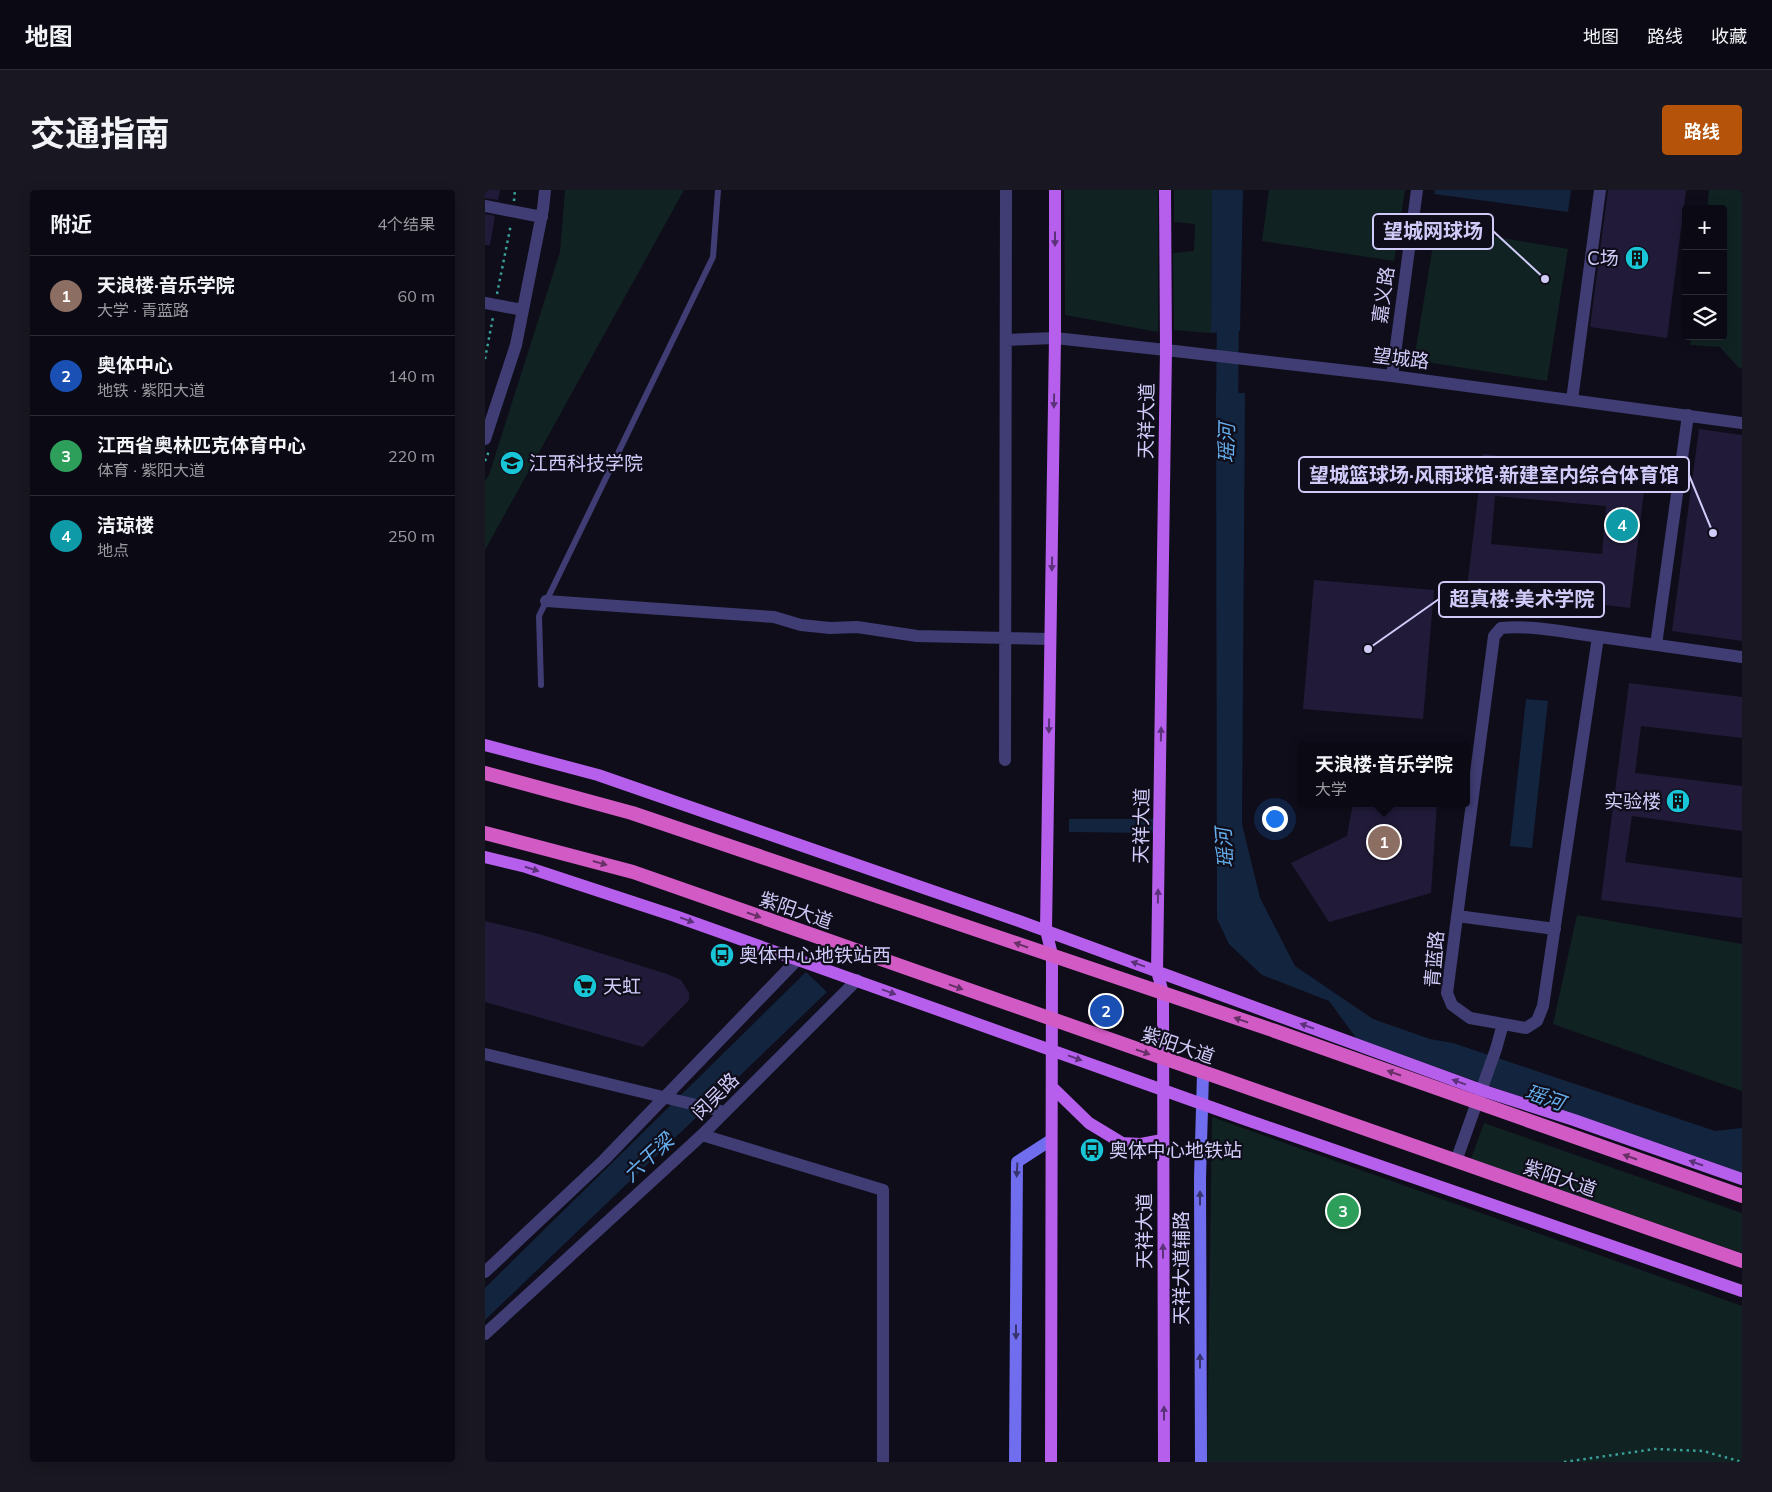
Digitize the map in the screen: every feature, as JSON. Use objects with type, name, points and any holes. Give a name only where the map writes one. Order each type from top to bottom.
[{"type":"highway","name":"紫阳大道","points":[[485,773],[632,813],[1163,993],[1479,1096],[1742,1196]]},
{"type":"highway","name":"紫阳大道","points":[[485,833],[633,872],[1203,1074],[1742,1261]]},
{"type":"main road","points":[[1051,1462],[1052,955],[1046,930],[1055,338],[1055,190]]},
{"type":"main road","name":"天祥大道","points":[[1164,1462],[1163,993],[1157,971],[1166,350],[1165,190]]},
{"type":"main road","points":[[485,745],[598,775],[1046,930],[1479,1096],[1574,1120],[1742,1179]]},
{"type":"main road","points":[[485,857],[526,867],[675,916],[1202,1104],[1742,1291]]},
{"type":"main road","name":"天祥大道辅路","points":[[1201,1462],[1200,1178],[1203,1074]]},
{"type":"main road","points":[[1052,1087],[1089,1123],[1123,1143],[1141,1144],[1162,1140]]},
{"type":"main road","points":[[1015,1462],[1017,1162],[1051,1140]]},
{"type":"street","points":[[485,438],[491,403],[516,345],[542,217],[545,190]]},
{"type":"street","points":[[1005,760],[1006,190]]},
{"type":"street","name":"嘉义路","points":[[1391,376],[1417,190]]},
{"type":"street","points":[[1572,400],[1599,190]]},
{"type":"street","points":[[485,206],[542,217]]},
{"type":"street","points":[[490,304],[523,310]]},
{"type":"street","name":"望城路","points":[[1006,340],[1055,338],[1166,350],[1391,376],[1742,423]]},
{"type":"street","points":[[1656,645],[1688,415]]},
{"type":"street","points":[[546,601],[774,617],[801,625],[830,628],[857,627],[917,636],[1051,639]]},
{"type":"street","name":"青蓝路","points":[[1598,637],[1543,1006],[1537,1021],[1526,1028],[1470,1018],[1452,1005],[1447,993],[1494,636],[1501,628],[1519,626],[1742,657]]},
{"type":"street","points":[[1457,916],[1555,928]]},
{"type":"street","points":[[485,1272],[603,1160],[798,960]]},
{"type":"street","name":"闵吴路","points":[[485,1334],[702,1135],[857,980]]},
{"type":"street","points":[[1456,1161],[1503,1024]]},
{"type":"street","points":[[485,1054],[725,1112]]},
{"type":"street","points":[[702,1135],[883,1190],[883,1462]]},
{"type":"lane","points":[[541,685],[539,616],[713,257],[718,190]]},
{"type":"path","points":[[485,359],[490,304],[513,212],[515,190]]},
{"type":"path","points":[[1564,1462],[1655,1449],[1703,1451],[1742,1462]]},
{"type":"green space","points":[[565,190],[684,190],[485,550],[485,481],[489,475],[560,252]]},
{"type":"green space","points":[[1064,190],[1158,190],[1158,332],[1065,315]]},
{"type":"green space","points":[[1174,190],[1212,190],[1211,333],[1174,330],[1173,253],[1194,251],[1195,224],[1174,222]]},
{"type":"green space","points":[[1269,190],[1405,190],[1394,261],[1262,241]]},
{"type":"green space","points":[[1709,190],[1742,190],[1742,369],[1720,347],[1690,345],[1691,340],[1727,340],[1727,205],[1707,205]]},
{"type":"green space","points":[[1436,227],[1568,249],[1547,381],[1414,360]]},
{"type":"green space","points":[[1577,915],[1742,944],[1742,1091],[1553,1024]]},
{"type":"green space","points":[[1212,1117],[1742,1306],[1742,1462],[1207,1462]]},
{"type":"green space","points":[[1484,1123],[1742,1213],[1742,1253],[1471,1159]]},
{"type":"water","points":[[1212,190],[1243,190],[1240,331],[1211,333]]},
{"type":"water","points":[[1435,190],[1571,190],[1568,212],[1434,194]]},
{"type":"water","points":[[1216,393],[1245,393],[1242,824],[1260,898],[1295,966],[1373,1019],[1430,1039],[1453,1043],[1715,1131],[1742,1128],[1742,1175],[1357,1039],[1329,1001],[1262,975],[1229,944],[1217,919]]},
{"type":"water","points":[[1526,699],[1548,701],[1532,848],[1510,846]]},
{"type":"water","points":[[1069,819],[1155,819],[1155,833],[1069,832]]},
{"type":"water","name":"六干梁","points":[[806,972],[827,992],[485,1320],[485,1288]]},
{"type":"building","points":[[485,190],[500,190],[498,200],[485,198]]},
{"type":"building","name":"C场","points":[[1608,190],[1686,190],[1684,205],[1682,205],[1682,221],[1667,338],[1590,327]]},
{"type":"building","points":[[485,214],[495,216],[490,245],[485,245]]},
{"type":"building","points":[[1699,429],[1742,435],[1742,641],[1672,631]]},
{"type":"building","points":[[1483,454],[1646,474],[1630,608],[1467,588]],"holes":[[[1495,496],[1606,506],[1602,554],[1491,544]]]},
{"type":"building","points":[[1314,580],[1434,590],[1423,719],[1303,709]]},
{"type":"building","name":"实验楼","points":[[1629,683],[1742,697],[1742,738],[1641,726],[1635,773],[1742,786],[1742,831],[1632,816],[1625,862],[1742,878],[1742,918],[1601,900]]},
{"type":"building","points":[[1352,807],[1437,807],[1431,893],[1329,922],[1291,863],[1347,836]]},
{"type":"building","name":"天虹","points":[[485,921],[539,934],[667,974],[681,980],[689,993],[689,1000],[643,1047],[485,1002]]},
{"type":"waterway","name":"瑶河","points":[[1227,424],[1228,301]]},
{"type":"place","name":"C场","points":[[1637,258]]},
{"type":"place","name":"望城网球场","points":[[1545,279]]},
{"type":"place","name":"江西科技学院","points":[[512,463]]},
{"type":"place","name":"洁琼楼","points":[[1622,525]]},
{"type":"place","name":"望城篮球场·风雨球馆·新建室内综合体育馆","points":[[1713,533]]},
{"type":"place","name":"超真楼·美术学院","points":[[1368,649]]},
{"type":"place","name":"实验楼","points":[[1678,801]]},
{"type":"place","name":"天浪楼·音乐学院","points":[[1384,842]]},
{"type":"place","name":"奥体中心地铁站西","points":[[722,955]]},
{"type":"place","name":"天虹","points":[[585,986]]},
{"type":"place","name":"奥体中心","points":[[1106,1011]]},
{"type":"place","name":"奥体中心地铁站","points":[[1092,1150]]},
{"type":"place","name":"江西省奥林匹克体育中心","points":[[1343,1211]]}]
